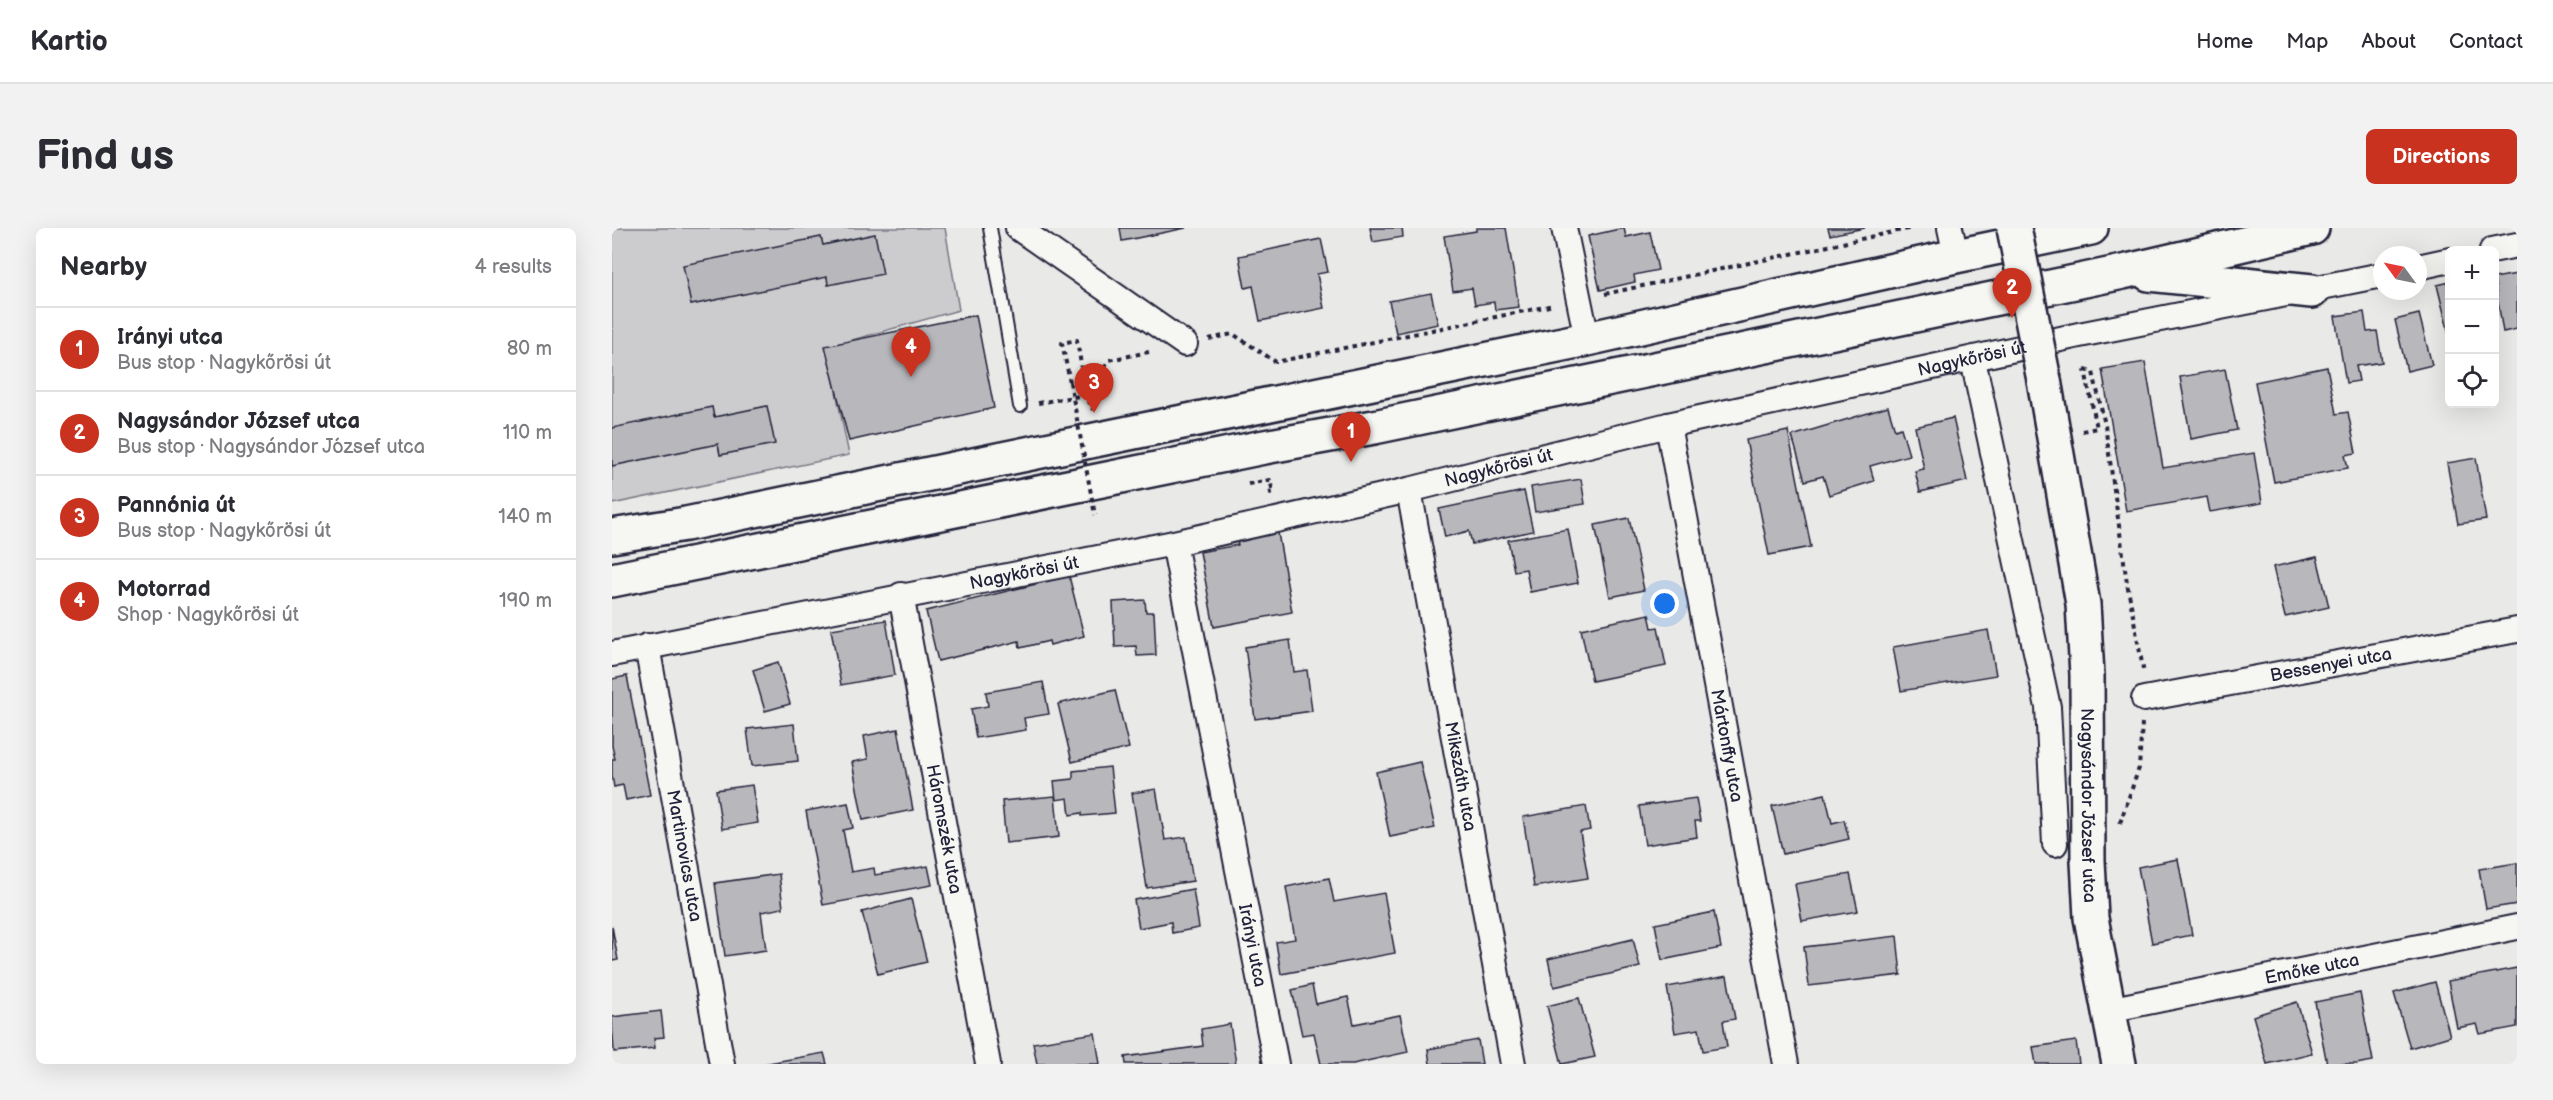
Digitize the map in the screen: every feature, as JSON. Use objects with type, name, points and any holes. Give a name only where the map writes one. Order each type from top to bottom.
[{"type":"main road","name":"Nagysándor József utca","points":[[2014,228],[2044,380],[2083,604],[2088,696],[2088,861],[2091,918],[2119,1064]]},
{"type":"main road","points":[[612,536],[697,521],[1587,339],[1953,242],[2091,228]]},
{"type":"main road","points":[[612,580],[1247,450],[1374,427],[2123,272],[2312,228]]},
{"type":"main road","points":[[2123,272],[2312,291]]},
{"type":"street","points":[[1018,228],[1185,344]]},
{"type":"street","points":[[1564,228],[1587,339]]},
{"type":"street","points":[[2499,249],[2517,245]]},
{"type":"street","points":[[2427,265],[2445,261]]},
{"type":"street","name":"Nagykőrösi út","points":[[612,654],[1174,543],[1409,490],[1668,425],[2079,335],[2312,291],[2373,277]]},
{"type":"street","name":"Nagysándor József utca","points":[[1973,360],[2048,707],[2055,844]]},
{"type":"street","name":"Mártonffy utca","points":[[1668,425],[1785,1064]]},
{"type":"street","name":"Mikszáth utca","points":[[1409,490],[1513,1064]]},
{"type":"street","name":"Irányi utca","points":[[1174,543],[1276,1064]]},
{"type":"street","name":"Háromszék utca","points":[[902,595],[988,1064]]},
{"type":"street","name":"Bessenyei utca","points":[[2144,699],[2517,630]]},
{"type":"street","name":"Martinovics utca","points":[[647,646],[722,1064]]},
{"type":"street","name":"Emőke utca","points":[[2108,1010],[2517,927]]},
{"type":"lane","points":[[990,228],[1020,406]]},
{"type":"path","points":[[1020,406],[1086,395],[1110,360],[1233,334],[1276,362],[1579,300],[1912,228]]},
{"type":"path","points":[[1094,413],[1086,395],[1077,340],[1062,343],[1095,515]]},
{"type":"path","points":[[2079,421],[2082,431],[2097,428],[2085,370]]},
{"type":"path","points":[[1247,484],[1270,480],[1273,492],[1263,494]]},
{"type":"shaded area","points":[[612,228],[945,228],[959,310],[827,347],[849,455],[612,504]]},
{"type":"building","points":[[1120,228],[1186,228],[1122,241]]},
{"type":"building","points":[[1370,228],[1402,228],[1403,237],[1373,242]]},
{"type":"building","points":[[1476,228],[1506,228],[1519,307],[1495,310],[1494,302],[1475,305],[1472,288],[1453,291],[1444,236],[1476,231]]},
{"type":"building","points":[[1624,228],[1626,237],[1650,232],[1658,270],[1634,275],[1635,282],[1600,290],[1588,236]]},
{"type":"building","points":[[1828,228],[1865,228],[1830,235]]},
{"type":"building","points":[[875,234],[883,274],[828,285],[827,277],[691,305],[683,265],[821,237],[823,245]]},
{"type":"building","points":[[1321,239],[1328,272],[1317,274],[1324,308],[1260,321],[1253,286],[1245,288],[1239,256]]},
{"type":"building","points":[[2517,274],[2517,329],[2503,332],[2499,308],[2499,277]]},
{"type":"building","points":[[2445,283],[2445,318],[2437,285]]},
{"type":"building","points":[[1431,293],[1438,324],[1396,333],[1389,301]]},
{"type":"building","points":[[2364,312],[2367,332],[2377,331],[2382,362],[2356,366],[2359,381],[2346,383],[2335,316]]},
{"type":"building","points":[[2419,314],[2432,365],[2407,371],[2395,320]]},
{"type":"building","points":[[976,315],[994,408],[849,441],[825,346]]},
{"type":"building","points":[[2145,362],[2163,468],[2254,453],[2262,503],[2210,512],[2207,497],[2126,511],[2102,369]]},
{"type":"building","points":[[2327,367],[2336,414],[2348,412],[2356,453],[2345,455],[2348,468],[2274,482],[2255,382]]},
{"type":"building","points":[[2225,369],[2237,430],[2191,439],[2180,377]]},
{"type":"building","points":[[767,406],[775,444],[720,455],[718,444],[612,466],[612,428],[712,407],[714,417]]},
{"type":"building","points":[[1888,407],[1895,430],[1901,428],[1909,455],[1870,466],[1874,481],[1829,495],[1823,476],[1805,481],[1792,436]]},
{"type":"building","points":[[1953,418],[1967,481],[1920,492],[1915,471],[1924,469],[1915,427]]},
{"type":"building","points":[[1788,431],[1811,547],[1769,555],[1746,440]]},
{"type":"building","points":[[2476,458],[2486,520],[2458,524],[2447,463]]},
{"type":"building","points":[[1581,479],[1585,504],[1535,512],[1531,487]]},
{"type":"building","points":[[1524,491],[1533,531],[1472,544],[1469,531],[1445,537],[1439,509]]},
{"type":"building","points":[[1629,518],[1644,590],[1610,597],[1595,525]]},
{"type":"building","points":[[1568,529],[1578,583],[1530,592],[1526,569],[1514,571],[1508,540]]},
{"type":"building","points":[[1278,533],[1292,612],[1214,627],[1200,552],[1238,545],[1237,541]]},
{"type":"building","points":[[2317,557],[2329,607],[2285,617],[2273,567]]},
{"type":"building","points":[[1069,576],[1084,636],[1050,645],[1049,641],[1020,648],[1019,641],[938,661],[926,611]]},
{"type":"building","points":[[1145,600],[1146,612],[1154,612],[1156,655],[1137,656],[1136,646],[1115,647],[1113,602]]},
{"type":"building","points":[[1649,614],[1652,628],[1658,627],[1666,666],[1592,681],[1581,629]]},
{"type":"building","points":[[886,620],[895,675],[841,685],[831,629]]},
{"type":"building","points":[[1988,630],[1996,675],[1901,691],[1893,647]]},
{"type":"building","points":[[1290,640],[1294,672],[1307,670],[1312,711],[1255,719],[1245,647]]},
{"type":"building","points":[[778,662],[790,704],[765,711],[753,670]]},
{"type":"building","points":[[627,676],[650,795],[626,800],[623,785],[614,787],[612,775],[612,759],[615,759],[612,746],[612,679]]},
{"type":"building","points":[[1043,682],[1049,714],[1024,718],[1026,730],[976,738],[971,709],[988,706],[986,692]]},
{"type":"building","points":[[1115,690],[1129,748],[1072,762],[1058,704]]},
{"type":"building","points":[[794,724],[798,761],[752,766],[747,729]]},
{"type":"building","points":[[898,729],[913,810],[863,820],[852,762],[868,759],[864,736]]},
{"type":"building","points":[[1420,762],[1435,828],[1390,837],[1376,772]]},
{"type":"building","points":[[1110,767],[1115,813],[1070,815],[1068,798],[1056,800],[1054,781],[1073,779],[1073,771]]},
{"type":"building","points":[[752,785],[758,823],[722,829],[716,790]]},
{"type":"building","points":[[1156,789],[1165,840],[1186,837],[1193,881],[1147,888],[1132,793]]},
{"type":"building","points":[[1825,794],[1832,823],[1844,820],[1849,839],[1783,854],[1772,806]]},
{"type":"building","points":[[1055,796],[1059,837],[1006,843],[1002,801]]},
{"type":"building","points":[[1696,798],[1700,821],[1695,821],[1697,837],[1645,845],[1639,806]]},
{"type":"building","points":[[848,803],[853,828],[843,830],[851,872],[874,868],[875,875],[928,866],[932,885],[823,905],[806,811]]},
{"type":"building","points":[[1586,806],[1590,830],[1580,832],[1588,878],[1534,887],[1523,817]]},
{"type":"building","points":[[2178,859],[2192,935],[2152,943],[2138,867]]},
{"type":"building","points":[[2517,863],[2517,904],[2486,909],[2479,869]]},
{"type":"building","points":[[779,874],[783,908],[761,912],[766,950],[725,956],[715,883]]},
{"type":"building","points":[[1850,874],[1858,911],[1802,921],[1795,884]]},
{"type":"building","points":[[1329,878],[1334,902],[1384,893],[1395,953],[1281,974],[1276,942],[1295,939],[1286,887]]},
{"type":"building","points":[[1193,889],[1199,928],[1172,933],[1171,922],[1139,928],[1134,900]]},
{"type":"building","points":[[911,899],[927,962],[878,974],[862,912]]},
{"type":"building","points":[[1714,912],[1721,948],[1662,960],[1655,924]]},
{"type":"building","points":[[612,926],[618,960],[612,961]]},
{"type":"building","points":[[1897,936],[1901,975],[1809,986],[1804,947]]},
{"type":"building","points":[[1633,939],[1640,967],[1554,987],[1548,959]]},
{"type":"building","points":[[2517,968],[2517,1027],[2480,1034],[2477,1024],[2457,1028],[2448,981]]},
{"type":"building","points":[[1727,976],[1735,1019],[1723,1021],[1727,1047],[1703,1051],[1699,1029],[1675,1033],[1667,987]]},
{"type":"building","points":[[2435,982],[2450,1036],[2410,1048],[2394,993]]},
{"type":"building","points":[[1312,985],[1316,1004],[1348,997],[1354,1024],[1400,1015],[1408,1052],[1353,1064],[1321,1064],[1314,1033],[1302,1035],[1292,990]]},
{"type":"building","points":[[2360,993],[2373,1061],[2356,1064],[2327,1064],[2315,1002]]},
{"type":"building","points":[[1579,998],[1595,1057],[1562,1064],[1547,1006]]},
{"type":"building","points":[[2297,1002],[2312,1053],[2267,1064],[2253,1016]]},
{"type":"building","points":[[661,1011],[664,1037],[654,1038],[655,1048],[614,1052],[612,1017]]},
{"type":"building","points":[[1230,1024],[1236,1064],[1126,1064],[1125,1057],[1203,1046],[1201,1029]]},
{"type":"building","points":[[1095,1033],[1100,1064],[1037,1064],[1033,1043]]},
{"type":"building","points":[[1478,1040],[1482,1064],[1430,1064],[1428,1049]]},
{"type":"building","points":[[2076,1041],[2079,1064],[2036,1064],[2033,1047]]},
{"type":"building","points":[[824,1053],[827,1064],[763,1064]]},
{"type":"place","name":"Nagysándor József utca","points":[[2012,318]]},
{"type":"place","name":"Motorrad","points":[[911,377]]},
{"type":"place","name":"Pannónia út","points":[[1094,413]]},
{"type":"place","name":"Irányi utca","points":[[1351,462]]}]
